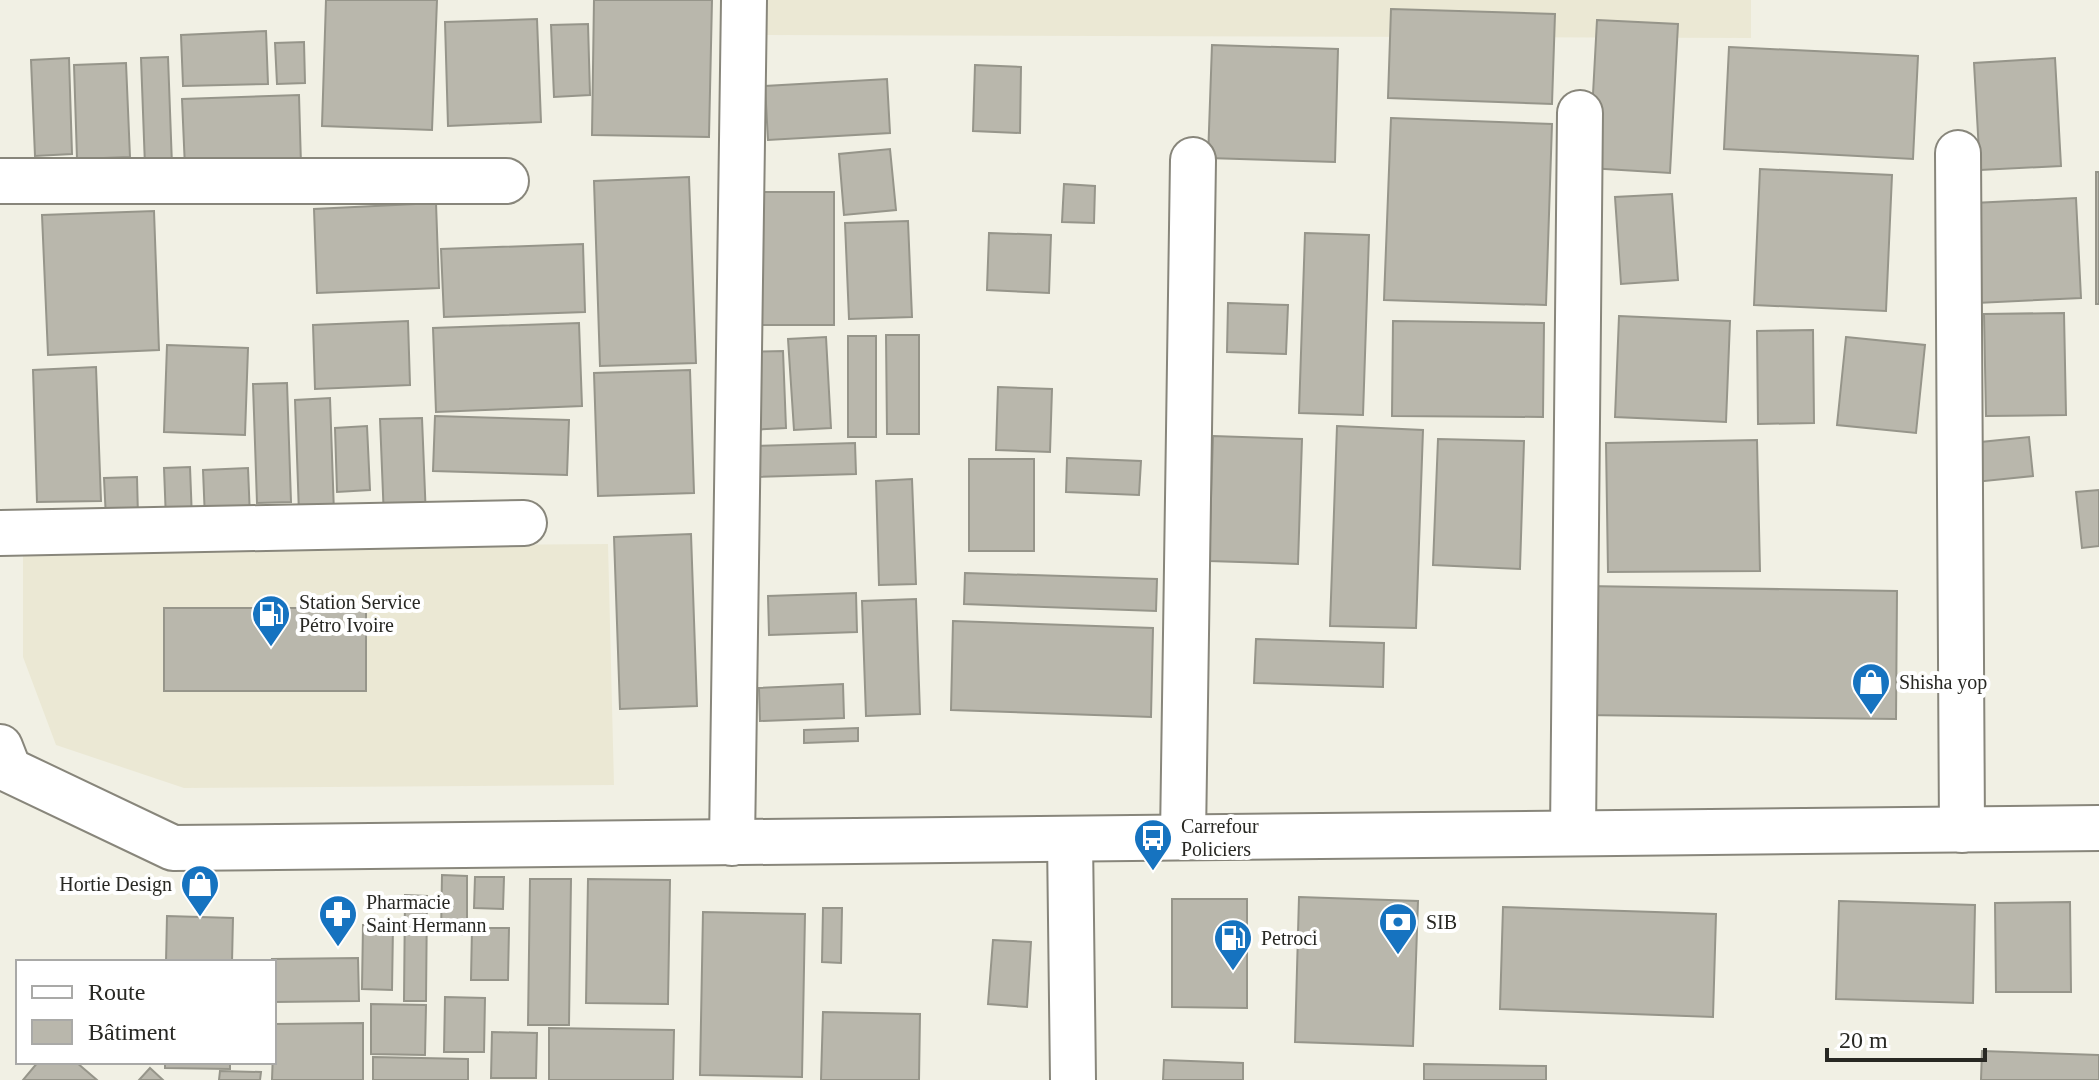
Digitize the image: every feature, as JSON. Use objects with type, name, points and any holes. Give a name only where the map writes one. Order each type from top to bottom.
[{"type":"street","points":[[732,843],[744,0]]},
{"type":"street","points":[[1573,833],[1580,113]]},
{"type":"street","points":[[1958,153],[1962,830]]},
{"type":"street","points":[[1183,837],[1193,160]]},
{"type":"street","points":[[0,181],[506,181]]},
{"type":"street","points":[[0,533],[524,523]]},
{"type":"street","points":[[3,767],[173,848],[2099,828]]},
{"type":"street","points":[[1070,839],[1073,1080]]},
{"type":"shaded area","points":[[737,0],[1751,0],[1751,38],[737,35]]},
{"type":"shaded area","name":"Station Service Pétro Ivoire","points":[[608,544],[614,785],[184,788],[56,745],[23,657],[23,549]]},
{"type":"building","points":[[326,0],[437,0],[432,130],[322,126]]},
{"type":"building","points":[[594,0],[712,0],[709,137],[592,135]]},
{"type":"building","points":[[1391,9],[1555,14],[1552,104],[1388,98]]},
{"type":"building","points":[[537,19],[541,122],[448,126],[445,22]]},
{"type":"building","points":[[1597,20],[1678,24],[1670,173],[1589,168]]},
{"type":"building","points":[[588,24],[590,95],[554,97],[551,25]]},
{"type":"building","points":[[266,31],[268,84],[183,86],[181,35]]},
{"type":"building","points":[[304,42],[305,83],[277,84],[275,43]]},
{"type":"building","points":[[1212,45],[1338,49],[1335,162],[1208,158]]},
{"type":"building","points":[[1729,47],[1918,56],[1913,159],[1724,149]]},
{"type":"building","points":[[168,57],[172,165],[145,166],[141,58]]},
{"type":"building","points":[[69,58],[72,154],[35,156],[31,60]]},
{"type":"building","points":[[2055,58],[2061,166],[1980,170],[1974,63]]},
{"type":"building","points":[[126,63],[130,157],[77,159],[74,65]]},
{"type":"building","points":[[975,65],[1021,67],[1020,133],[973,131]]},
{"type":"building","points":[[887,79],[890,133],[768,140],[765,86]]},
{"type":"building","points":[[299,95],[301,165],[185,168],[182,99]]},
{"type":"building","points":[[1391,118],[1552,124],[1546,305],[1384,300]]},
{"type":"building","points":[[890,149],[896,210],[844,215],[839,154]]},
{"type":"building","points":[[1760,169],[1892,175],[1886,311],[1754,305]]},
{"type":"building","points":[[2096,172],[2099,172],[2099,304],[2096,304]]},
{"type":"building","points":[[689,177],[696,363],[600,366],[594,181]]},
{"type":"building","points":[[1064,184],[1095,186],[1094,223],[1062,222]]},
{"type":"building","points":[[756,192],[834,192],[834,325],[756,325]]},
{"type":"building","points":[[1672,194],[1678,280],[1621,284],[1615,197]]},
{"type":"building","points":[[2076,198],[2081,298],[1977,303],[1973,203]]},
{"type":"building","points":[[436,203],[439,288],[317,293],[314,209]]},
{"type":"building","points":[[154,211],[159,350],[48,355],[42,215]]},
{"type":"building","points":[[908,221],[912,317],[849,319],[845,223]]},
{"type":"building","points":[[989,233],[1051,235],[1049,293],[987,290]]},
{"type":"building","points":[[1305,233],[1369,235],[1363,415],[1299,413]]},
{"type":"building","points":[[583,244],[585,312],[444,317],[441,249]]},
{"type":"building","points":[[1228,303],[1288,305],[1286,354],[1227,352]]},
{"type":"building","points":[[2064,313],[2066,415],[1986,416],[1984,314]]},
{"type":"building","points":[[1619,316],[1730,321],[1726,422],[1615,417]]},
{"type":"building","points":[[408,321],[410,385],[315,389],[313,325]]},
{"type":"building","points":[[1393,321],[1544,323],[1543,417],[1392,416]]},
{"type":"building","points":[[579,323],[582,406],[436,412],[433,328]]},
{"type":"building","points":[[1813,330],[1814,423],[1758,424],[1757,331]]},
{"type":"building","points":[[886,335],[919,335],[919,434],[887,434]]},
{"type":"building","points":[[848,336],[876,336],[876,437],[848,437]]},
{"type":"building","points":[[826,337],[831,428],[794,430],[788,339]]},
{"type":"building","points":[[1846,337],[1925,345],[1916,433],[1837,425]]},
{"type":"building","points":[[167,345],[248,348],[245,435],[164,432]]},
{"type":"building","points":[[783,351],[786,428],[751,430],[748,352]]},
{"type":"building","points":[[96,367],[101,501],[37,502],[33,370]]},
{"type":"building","points":[[690,370],[694,493],[598,496],[594,373]]},
{"type":"building","points":[[287,383],[291,502],[257,503],[253,384]]},
{"type":"building","points":[[998,387],[1052,389],[1050,452],[996,450]]},
{"type":"building","points":[[330,398],[334,513],[299,514],[295,400]]},
{"type":"building","points":[[435,416],[569,420],[567,475],[433,471]]},
{"type":"building","points":[[422,418],[426,518],[384,519],[380,419]]},
{"type":"building","points":[[367,426],[370,490],[337,492],[335,428]]},
{"type":"building","points":[[1337,426],[1423,430],[1416,628],[1330,626]]},
{"type":"building","points":[[1213,436],[1302,439],[1298,564],[1209,561]]},
{"type":"building","points":[[2029,437],[2033,476],[1975,482],[1971,443]]},
{"type":"building","points":[[1438,439],[1524,441],[1520,569],[1433,565]]},
{"type":"building","points":[[1757,440],[1760,571],[1608,572],[1606,443]]},
{"type":"building","points":[[855,443],[856,474],[752,477],[751,446]]},
{"type":"building","points":[[1067,458],[1141,461],[1139,495],[1066,492]]},
{"type":"building","points":[[969,459],[1034,459],[1034,551],[969,551]]},
{"type":"building","points":[[190,467],[192,519],[166,520],[164,468]]},
{"type":"building","points":[[248,468],[250,517],[205,519],[203,470]]},
{"type":"building","points":[[137,477],[138,517],[106,519],[104,478]]},
{"type":"building","points":[[912,479],[916,584],[879,585],[876,481]]},
{"type":"building","points":[[2099,490],[2099,546],[2082,548],[2076,492]]},
{"type":"building","points":[[691,534],[697,706],[620,709],[614,537]]},
{"type":"building","points":[[965,573],[1157,579],[1156,611],[964,604]]},
{"type":"building","points":[[1585,586],[1897,591],[1896,719],[1583,715]]},
{"type":"building","points":[[856,593],[857,632],[769,635],[768,596]]},
{"type":"building","points":[[916,599],[920,714],[866,716],[862,601]]},
{"type":"building","points":[[164,608],[366,608],[366,691],[164,691]]},
{"type":"building","points":[[953,621],[1153,628],[1151,717],[951,710]]},
{"type":"building","points":[[1256,639],[1384,643],[1383,687],[1254,683]]},
{"type":"building","points":[[843,684],[844,718],[760,721],[759,688]]},
{"type":"building","points":[[858,728],[858,741],[804,743],[804,730]]},
{"type":"building","points":[[442,875],[467,876],[467,935],[441,935]]},
{"type":"building","points":[[475,877],[504,877],[503,909],[474,908]]},
{"type":"building","points":[[530,879],[571,879],[569,1025],[528,1025]]},
{"type":"building","points":[[588,879],[670,880],[668,1004],[586,1003]]},
{"type":"building","points":[[405,895],[427,896],[426,1001],[404,1001]]},
{"type":"building","points":[[1299,897],[1418,901],[1413,1046],[1295,1042]]},
{"type":"building","points":[[1172,899],[1247,899],[1247,1008],[1172,1007]]},
{"type":"building","points":[[1839,901],[1975,905],[1973,1003],[1836,999]]},
{"type":"building","points":[[2070,902],[2071,992],[1996,992],[1995,903]]},
{"type":"building","points":[[1503,907],[1716,914],[1713,1017],[1500,1009]]},
{"type":"building","points":[[823,908],[842,908],[841,963],[822,962]]},
{"type":"building","points":[[703,912],[805,914],[802,1077],[700,1075]]},
{"type":"building","points":[[167,916],[233,918],[232,960],[166,960]]},
{"type":"building","points":[[363,925],[393,926],[392,990],[362,989]]},
{"type":"building","points":[[472,928],[509,928],[508,980],[471,980]]},
{"type":"building","points":[[993,940],[1031,942],[1027,1007],[988,1004]]},
{"type":"building","points":[[358,958],[359,1001],[276,1002],[276,960],[272,959]]},
{"type":"building","points":[[445,997],[485,998],[484,1052],[444,1052]]},
{"type":"building","points":[[371,1004],[426,1005],[425,1055],[371,1054]]},
{"type":"building","points":[[823,1012],[920,1014],[919,1080],[821,1080]]},
{"type":"building","points":[[363,1023],[363,1080],[272,1080],[273,1064],[276,1064],[276,1024]]},
{"type":"building","points":[[549,1028],[674,1030],[673,1080],[549,1080]]},
{"type":"building","points":[[492,1032],[537,1033],[536,1078],[491,1078]]},
{"type":"building","points":[[1982,1051],[2099,1055],[2099,1080],[1981,1080]]},
{"type":"building","points":[[373,1057],[468,1059],[468,1080],[373,1080]]},
{"type":"building","points":[[1164,1060],[1243,1063],[1243,1080],[1163,1080]]},
{"type":"building","points":[[36,1064],[78,1064],[97,1080],[23,1080]]},
{"type":"building","points":[[165,1064],[230,1064],[230,1069],[165,1068]]},
{"type":"building","points":[[1424,1064],[1546,1066],[1546,1080],[1424,1080]]},
{"type":"building","points":[[150,1068],[163,1080],[139,1080]]},
{"type":"building","points":[[220,1071],[261,1072],[260,1080],[219,1080]]},
{"type":"place","name":"Station Service Pétro Ivoire","points":[[271,648]]},
{"type":"place","name":"Shisha yop","points":[[1871,716]]},
{"type":"place","name":"Carrefour Policiers","points":[[1153,872]]},
{"type":"place","name":"Hortie Design","points":[[200,918]]},
{"type":"place","name":"Pharmacie Saint Hermann","points":[[338,948]]},
{"type":"place","name":"SIB","points":[[1398,956]]},
{"type":"place","name":"Petroci","points":[[1233,972]]}]
